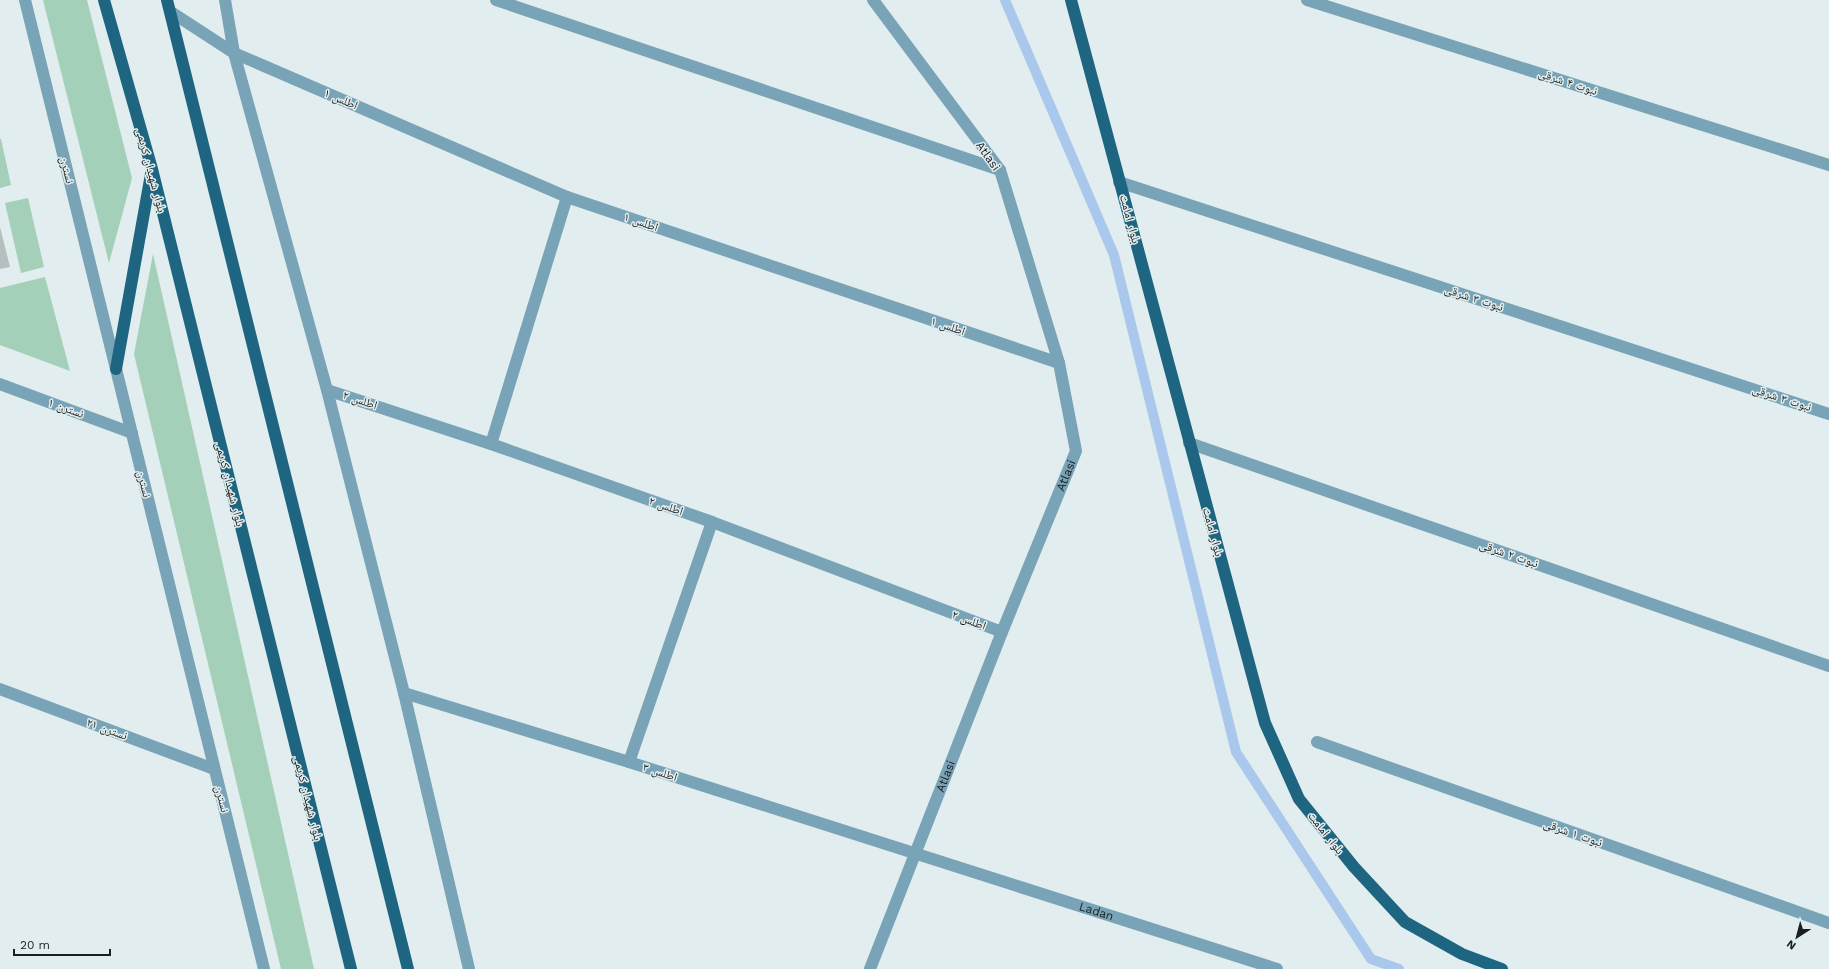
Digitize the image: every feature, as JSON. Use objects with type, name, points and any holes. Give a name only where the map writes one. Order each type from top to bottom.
[{"type":"main road","name":"بلوار شهیدان کریمی","points":[[104,0],[152,169],[351,969]]},
{"type":"main road","name":"بلوار امامت","points":[[1071,0],[1265,723],[1299,799],[1354,867],[1405,922],[1462,954],[1502,969]]},
{"type":"main road","points":[[169,6],[408,969]]},
{"type":"main road","points":[[116,369],[152,169]]},
{"type":"street","name":"نسترن","points":[[25,0],[264,969]]},
{"type":"street","points":[[224,0],[234,53],[327,390],[404,692],[469,969]]},
{"type":"street","points":[[496,0],[1000,170]]},
{"type":"street","name":"Atlasi","points":[[870,969],[1002,632],[1076,451],[1059,363],[1000,170],[872,0]]},
{"type":"street","name":"نبوت ۴ شرقی","points":[[1307,0],[1829,165]]},
{"type":"street","name":"اطلس ۱","points":[[169,6],[234,53],[567,197],[1059,363]]},
{"type":"street","name":"نبوت ۳ شرقی","points":[[1120,182],[1829,414]]},
{"type":"street","points":[[492,444],[567,197]]},
{"type":"street","name":"نسترن ۱","points":[[0,384],[132,433]]},
{"type":"street","name":"اطلس ۲","points":[[327,390],[492,444],[712,522],[1002,632]]},
{"type":"street","name":"نبوت ۲ شرقی","points":[[1189,443],[1829,666]]},
{"type":"street","points":[[629,762],[712,522]]},
{"type":"street","name":"نسترن ۲۱","points":[[0,690],[214,769]]},
{"type":"street","name":"اطلس ۳","points":[[404,692],[916,854]]},
{"type":"street","name":"نبوت ۱ شرقی","points":[[1317,742],[1829,923]]},
{"type":"street","name":"Ladan","points":[[916,854],[1277,969]]},
{"type":"green space","points":[[43,0],[87,0],[132,178],[109,263]]},
{"type":"green space","points":[[0,139],[11,185],[0,188]]},
{"type":"green space","points":[[28,198],[44,267],[21,273],[5,203]]},
{"type":"green space","points":[[153,254],[314,969],[281,969],[134,354]]},
{"type":"green space","points":[[45,277],[70,371],[0,345],[0,288]]},
{"type":"building","points":[[0,227],[10,267],[0,269]]},
{"type":"waterway","points":[[1005,0],[1114,255],[1236,752],[1371,959],[1399,969]]}]
